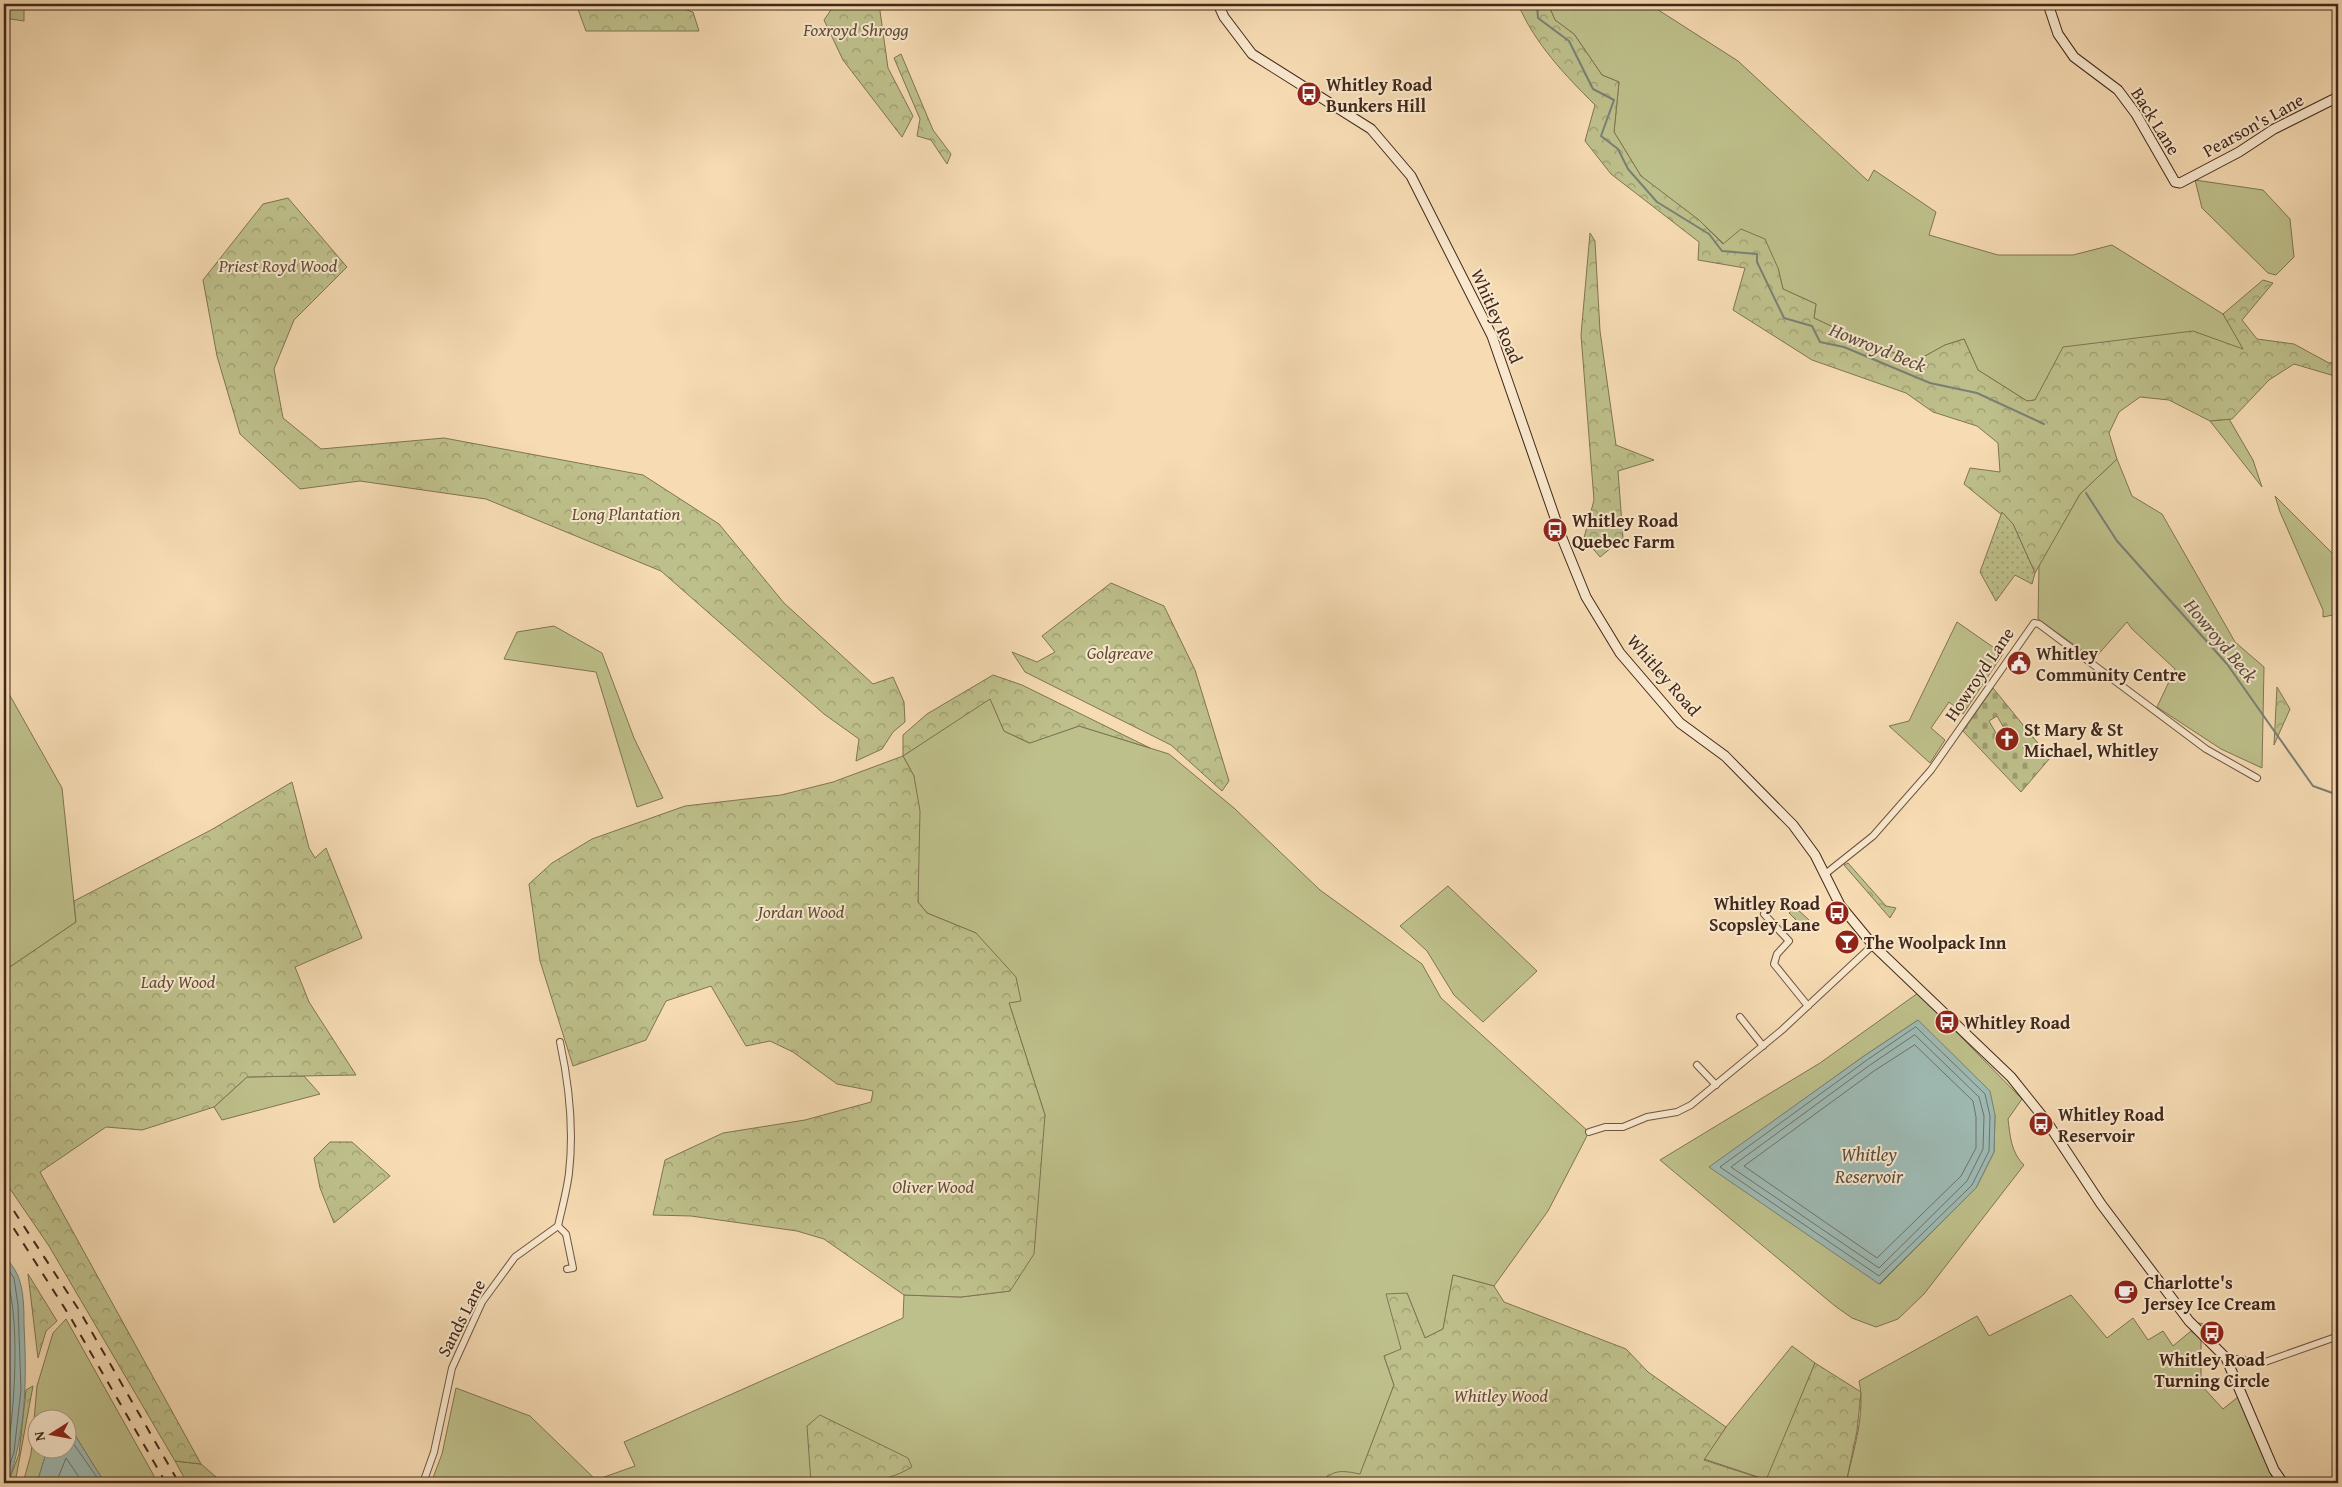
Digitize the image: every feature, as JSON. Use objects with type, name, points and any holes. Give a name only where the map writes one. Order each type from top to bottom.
[{"type":"street","name":"Whitley Road","points":[[1218,4],[1224,17],[1252,54],[1370,129],[1411,176],[1492,336],[1562,538],[1586,597],[1620,653],[1680,723],[1725,756],[1793,826],[1814,856],[1840,905],[1873,945],[2011,1077],[2047,1122],[2101,1204],[2189,1321],[2226,1358]]},
{"type":"street","name":"Back Lane","points":[[2048,4],[2058,34],[2074,57],[2118,90],[2136,114],[2175,182],[2184,180]]},
{"type":"street","name":"Pearson's Lane","points":[[2184,180],[2238,152],[2274,129],[2338,97]]},
{"type":"street","name":"Howroyd Lane","points":[[1824,875],[1873,836],[1932,770],[2034,622],[2072,646],[2206,749],[2257,778]]},
{"type":"street","points":[[1764,914],[1789,941],[1777,954],[1774,964],[1808,1006]]},
{"type":"street","points":[[1589,1132],[1605,1127],[1623,1127],[1657,1114],[1676,1112],[1691,1105],[1763,1046],[1873,945]]},
{"type":"street","points":[[1740,1017],[1763,1046]]},
{"type":"street","points":[[560,1042],[567,1074],[571,1143],[569,1175],[558,1226],[566,1234],[573,1268],[568,1269]]},
{"type":"street","points":[[1696,1065],[1716,1085]]},
{"type":"street","name":"Sands Lane","points":[[423,1483],[434,1452],[452,1368],[482,1302],[516,1257],[558,1226]]},
{"type":"street","points":[[2283,1483],[2274,1470],[2226,1358],[2265,1362],[2333,1338],[2338,1333]]},
{"type":"green space","points":[[4,4],[24,4],[24,21],[4,18]]},
{"type":"green space","points":[[576,4],[668,4],[693,12],[699,31],[586,31]]},
{"type":"green space","name":"Foxroyd Shrogg","points":[[835,4],[881,4],[880,11],[888,68],[913,116],[902,137],[843,60],[824,20]]},
{"type":"green space","points":[[1518,4],[1548,4],[1555,20],[1574,34],[1602,75],[1619,82],[1614,132],[1641,176],[1699,220],[1723,244],[1741,229],[1765,239],[1778,268],[1783,289],[1816,304],[1814,318],[1867,343],[1916,361],[1945,345],[1964,339],[1978,370],[2027,401],[2035,400],[2063,347],[2193,331],[2243,349],[2223,314],[2263,280],[2273,283],[2242,320],[2257,339],[2294,344],[2329,363],[2338,362],[2338,377],[2294,364],[2269,380],[2232,419],[2210,421],[2169,400],[2140,397],[2119,412],[2109,433],[2117,459],[2080,494],[2035,573],[2013,524],[1964,484],[1970,468],[2000,472],[1998,443],[1977,426],[1933,412],[1906,393],[1812,360],[1733,310],[1745,268],[1698,260],[1699,242],[1611,174],[1585,141],[1595,105],[1542,46]]},
{"type":"green space","points":[[1548,4],[1649,4],[1738,61],[1868,181],[1874,170],[1936,212],[1929,235],[1998,255],[2073,255],[2112,245],[2223,314],[2244,349],[2048,378],[2035,400],[2027,401],[1978,370],[1964,339],[1945,345],[1916,361],[1867,343],[1814,318],[1816,304],[1783,289],[1778,268],[1724,244],[1701,222],[1641,176],[1614,132],[1619,82],[1602,75],[1574,34],[1555,20]]},
{"type":"green space","points":[[901,54],[933,130],[951,154],[947,164],[931,140],[917,136],[920,119],[894,58]]},
{"type":"green space","points":[[2195,180],[2263,190],[2290,219],[2294,257],[2276,275],[2268,273],[2202,208]]},
{"type":"green space","points":[[288,198],[347,267],[294,320],[274,369],[283,418],[321,449],[444,438],[643,475],[719,524],[784,603],[873,684],[893,677],[904,702],[905,722],[893,732],[882,749],[856,761],[859,739],[824,714],[661,571],[486,499],[360,481],[300,489],[240,434],[217,356],[203,280],[263,204]]},
{"type":"green space","points":[[1590,233],[1595,241],[1600,331],[1616,445],[1654,460],[1618,471],[1623,538],[1600,557],[1584,538],[1594,500],[1581,335]]},
{"type":"green space","points":[[2229,419],[2253,460],[2262,487],[2210,421]]},
{"type":"green space","points":[[2117,459],[2132,496],[2162,514],[2235,642],[2264,667],[2262,768],[2221,749],[2157,707],[2175,669],[2132,629],[2127,622],[2094,659],[2038,619],[2039,565],[2080,494]]},
{"type":"green space","points":[[2275,496],[2338,559],[2338,614],[2323,617],[2323,610],[2280,512]]},
{"type":"green space","points":[[2002,512],[2013,524],[2035,573],[2032,584],[2015,575],[1996,601],[1980,572]]},
{"type":"green space","name":"Golgreave","points":[[1111,583],[1164,606],[1195,670],[1229,781],[1222,791],[1171,745],[1025,672],[1012,652],[1037,662],[1055,652],[1042,636]]},
{"type":"green space","points":[[1957,622],[2003,654],[1963,714],[1949,702],[1931,728],[1945,740],[1930,763],[1889,726],[1909,721]]},
{"type":"green space","points":[[554,626],[602,653],[634,738],[663,798],[637,807],[596,672],[504,659],[517,632]]},
{"type":"green space","points":[[993,675],[1022,685],[1150,748],[1079,726],[1030,743],[1004,731],[990,699],[903,756],[903,735],[927,714]]},
{"type":"green space","points":[[4,685],[62,788],[76,922],[4,971]]},
{"type":"green space","points":[[2277,687],[2290,709],[2274,745]]},
{"type":"green space","points":[[1993,688],[2050,758],[2021,792],[1963,731]],"holes":[[[1997,716],[2004,728],[2007,726],[2019,744],[2007,752],[1989,721]]]},
{"type":"green space","points":[[990,698],[1004,731],[1029,743],[1079,726],[1169,754],[1234,808],[1320,890],[1422,964],[1441,998],[1589,1132],[1548,1211],[1494,1286],[1453,1275],[1443,1329],[1425,1338],[1407,1293],[1401,1350],[1384,1356],[1394,1385],[1360,1475],[1328,1475],[1322,1483],[431,1483],[442,1454],[456,1388],[530,1416],[596,1480],[635,1466],[624,1442],[903,1318],[904,1295],[961,1297],[1010,1291],[1045,1115],[1009,1003],[976,933],[927,913],[918,902],[914,776],[903,756]]},
{"type":"green space","name":"Jordan Wood","points":[[903,756],[914,776],[920,811],[918,902],[927,913],[976,933],[1016,977],[1021,1001],[1009,1003],[1045,1115],[1034,1254],[1010,1291],[961,1297],[904,1295],[824,1239],[797,1231],[691,1216],[653,1215],[665,1160],[723,1133],[805,1120],[871,1102],[873,1091],[837,1084],[793,1052],[770,1041],[746,1046],[711,986],[666,1001],[646,1040],[573,1066],[540,961],[529,884],[552,863],[592,839],[685,806],[781,795],[833,782]]},
{"type":"green space","name":"Lady Wood","points":[[292,782],[309,848],[315,858],[326,848],[362,938],[295,967],[309,1002],[356,1075],[247,1077],[214,1107],[142,1130],[106,1127],[40,1172],[201,1464],[175,1461],[49,1246],[4,1180],[4,971],[76,922],[74,901],[211,830]]},
{"type":"green space","points":[[1848,863],[1886,906],[1896,908],[1890,918],[1844,865]]},
{"type":"green space","points":[[1448,886],[1537,971],[1483,1022],[1454,995],[1427,951],[1400,926]]},
{"type":"green space","points":[[1795,907],[1809,920],[1802,926],[1789,913]]},
{"type":"green space","points":[[1918,993],[2022,1099],[2008,1119],[2016,1155],[2024,1165],[1924,1294],[1898,1319],[1876,1327],[1852,1318],[1835,1306],[1660,1160],[1820,1063]],"holes":[[[1918,1020],[1995,1115],[1994,1152],[1976,1188],[1880,1284],[1710,1167],[1864,1056]]]},
{"type":"green space","points":[[304,1076],[320,1094],[222,1120],[214,1107],[247,1077]]},
{"type":"green space","points":[[330,1142],[352,1142],[390,1176],[334,1223],[320,1188],[314,1158]]},
{"type":"green space","points":[[28,1274],[57,1321],[46,1331],[38,1358]]},
{"type":"green space","name":"Whitley Wood","points":[[1453,1275],[1494,1286],[1504,1302],[1626,1349],[1648,1372],[1726,1427],[1704,1460],[1766,1480],[1815,1363],[1861,1392],[1857,1431],[1846,1483],[1322,1483],[1330,1475],[1339,1472],[1360,1474],[1394,1385],[1384,1356],[1401,1349],[1386,1294],[1407,1293],[1425,1338],[1443,1329]]},
{"type":"green space","points":[[2071,1295],[2107,1338],[2133,1318],[2148,1340],[2163,1331],[2173,1346],[2191,1331],[2201,1339],[2201,1385],[2223,1409],[2238,1397],[2275,1483],[1846,1483],[1860,1419],[1861,1393],[1859,1381],[1977,1316],[1989,1336]]},
{"type":"green space","points":[[66,1319],[158,1483],[108,1483],[101,1477],[78,1440],[78,1410],[35,1410],[37,1386],[53,1333]]},
{"type":"green space","points":[[2195,1322],[2219,1328],[2223,1335],[2220,1339],[2213,1341]]},
{"type":"green space","points":[[1792,1346],[1815,1363],[1767,1480],[1704,1459],[1726,1427]]},
{"type":"green space","points":[[33,1386],[15,1483],[8,1483],[19,1454],[26,1390]]},
{"type":"green space","points":[[820,1415],[908,1458],[912,1467],[888,1478],[876,1480],[850,1483],[811,1483],[807,1426]]},
{"type":"green space","points":[[29,1460],[44,1460],[37,1483],[23,1483]]},
{"type":"green space","points":[[175,1461],[201,1464],[223,1483],[187,1483]]},
{"type":"water","name":"Whitley Reservoir","points":[[1918,1020],[1990,1091],[1995,1115],[1994,1152],[1976,1188],[1879,1284],[1709,1167],[1864,1056]]},
{"type":"water","points":[[4,1254],[17,1273],[24,1307],[24,1405],[19,1444],[8,1483],[4,1483]]},
{"type":"water","points":[[78,1440],[101,1477],[108,1483],[37,1483],[44,1460],[78,1460]]},
{"type":"waterway","name":"Howroyd Beck","points":[[1537,4],[1538,18],[1569,41],[1593,89],[1614,100],[1601,136],[1618,149],[1628,169],[1657,202],[1709,234],[1722,251],[1757,254],[1757,262],[1784,318],[1812,326],[1820,342],[1844,347],[1930,383],[1977,393],[2044,424]]},
{"type":"waterway","name":"Howroyd Beck","points":[[2086,493],[2117,541],[2227,664],[2313,786],[2338,795]]},
{"type":"railway","points":[[4,1196],[79,1310],[179,1483]]},
{"type":"railway","points":[[4,1213],[69,1315],[166,1483]]},
{"type":"place","name":"Whitley Road Bunkers Hill","points":[[1309,94]]},
{"type":"place","name":"Whitley Road Quebec Farm","points":[[1555,530]]},
{"type":"place","name":"Whitley Community Centre","points":[[2019,663]]},
{"type":"place","name":"St Mary & St Michael, Whitley","points":[[2007,739]]},
{"type":"place","name":"Whitley Road Scopsley Lane","points":[[1837,913]]},
{"type":"place","name":"The Woolpack Inn","points":[[1847,942]]},
{"type":"place","name":"Whitley Road","points":[[1947,1022]]},
{"type":"place","name":"Whitley Road Reservoir","points":[[2041,1124]]},
{"type":"place","name":"Charlotte's Jersey Ice Cream","points":[[2126,1292]]},
{"type":"place","name":"Whitley Road Turning Circle","points":[[2212,1333]]},
{"type":"park label","name":"Priest Royd Wood","points":[[278,265]]},
{"type":"park label","name":"Long Plantation","points":[[626,513]]},
{"type":"park label","name":"Oliver Wood","points":[[933,1186]]}]
